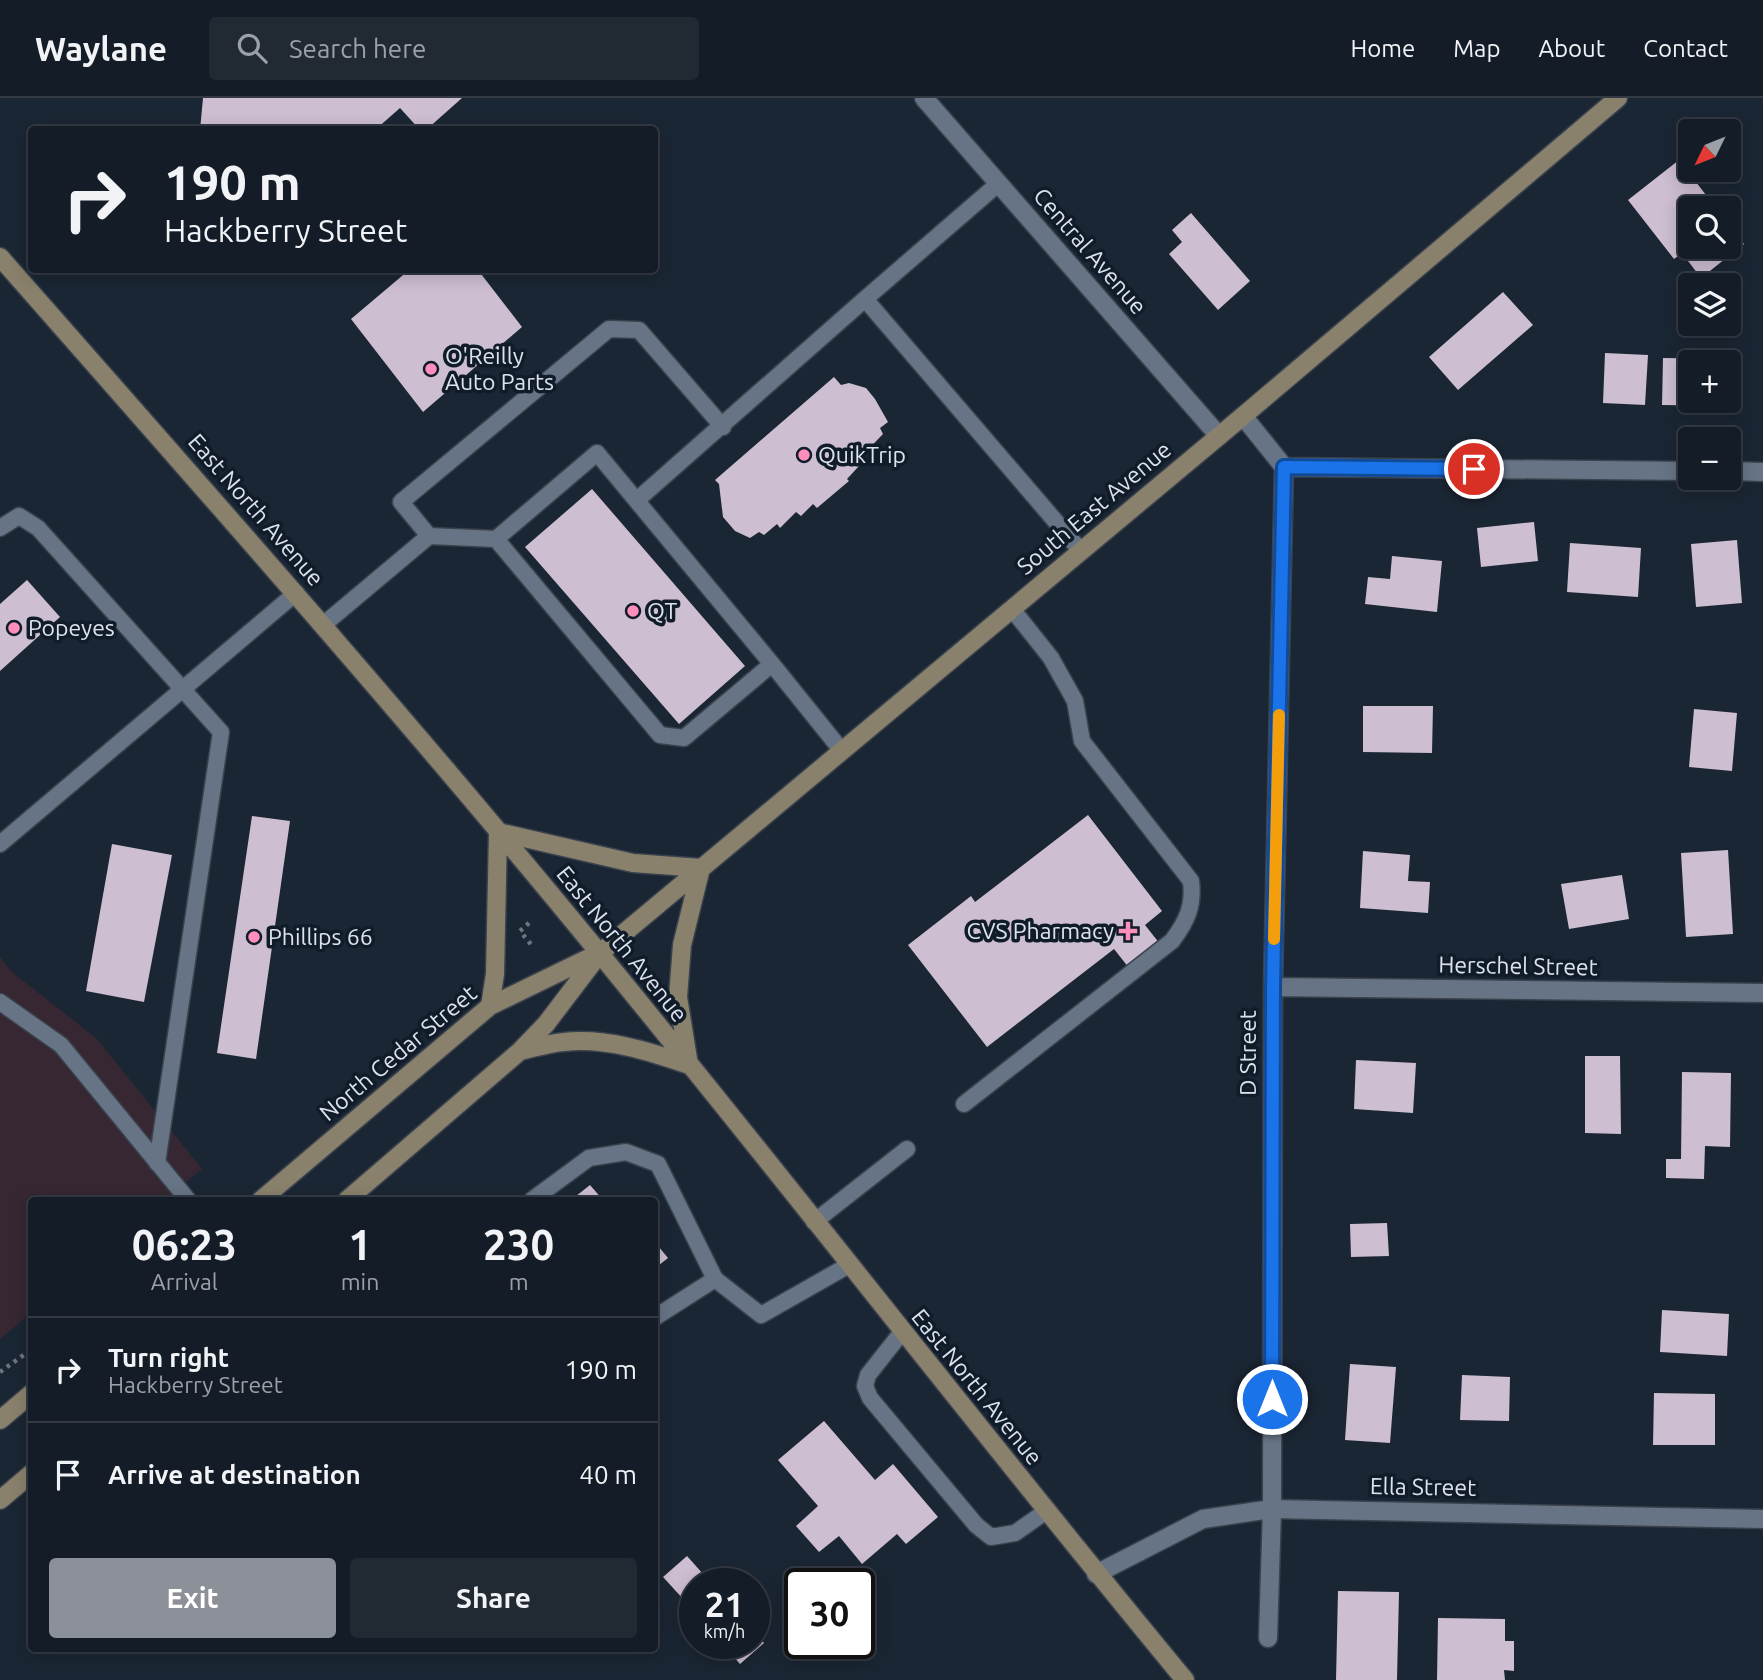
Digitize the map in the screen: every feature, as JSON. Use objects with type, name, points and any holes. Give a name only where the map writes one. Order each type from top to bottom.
[{"type":"main road","name":"South East Avenue","points":[[600,953],[1243,416],[1618,98]]},
{"type":"main road","name":"East North Avenue","points":[[0,257],[296,593],[600,953],[1045,1512],[1185,1680]]},
{"type":"main road","points":[[490,1006],[495,974],[498,832],[633,863],[701,868],[682,945],[678,997],[689,1065],[649,1051],[595,1043],[565,1042],[520,1051]]},
{"type":"main road","points":[[350,1197],[520,1051],[547,1024],[600,953]]},
{"type":"main road","name":"North Cedar Street","points":[[265,1197],[490,1006],[600,953]]},
{"type":"main road","points":[[0,1420],[28,1397]]},
{"type":"main road","points":[[0,1500],[28,1476]]},
{"type":"street","name":"Central Avenue","points":[[925,98],[1219,436]]},
{"type":"street","points":[[1243,416],[1284,467],[1678,471]]},
{"type":"street","name":"D Street","points":[[1268,1638],[1272,1509],[1273,987],[1284,467]]},
{"type":"street","points":[[1741,471],[1763,472]]},
{"type":"street","name":"Herschel Street","points":[[1273,987],[1763,993]]},
{"type":"street","name":"Ella Street","points":[[1097,1574],[1203,1519],[1272,1509],[1763,1519]]},
{"type":"lane","points":[[637,500],[999,183]]},
{"type":"lane","points":[[865,299],[1081,551]]},
{"type":"lane","points":[[429,536],[401,502],[609,329],[639,330],[723,427]]},
{"type":"lane","points":[[323,625],[429,536],[496,539],[597,453],[842,751]]},
{"type":"lane","points":[[0,528],[19,516],[38,528],[221,732],[157,1163]]},
{"type":"lane","points":[[496,539],[660,735],[684,738],[772,664]]},
{"type":"lane","points":[[2,838],[296,593]]},
{"type":"lane","points":[[964,1104],[1172,941],[1189,915],[1193,898],[1191,881],[1082,741],[1075,701],[1051,658],[1012,609]]},
{"type":"lane","points":[[0,1002],[61,1045],[185,1197]]},
{"type":"lane","points":[[814,1222],[907,1149]]},
{"type":"lane","points":[[536,1197],[589,1158],[626,1152],[658,1164],[715,1279],[761,1315],[849,1265]]},
{"type":"lane","points":[[658,1315],[715,1279]]},
{"type":"lane","points":[[902,1332],[868,1375],[865,1386],[870,1398],[976,1525],[991,1536],[1014,1534],[1045,1512]]},
{"type":"path","points":[[529,923],[520,931],[534,948]]},
{"type":"path","points":[[0,1372],[28,1352]]},
{"type":"shaded area","points":[[0,957],[12,972],[97,1039],[202,1169],[168,1197],[28,1197],[28,1316],[0,1339]]},
{"type":"building","points":[[203,98],[462,98],[430,126],[416,126],[400,108],[380,126],[200,126]]},
{"type":"building","points":[[1678,161],[1678,182],[1696,182],[1707,196],[1678,196],[1678,256],[1674,259],[1628,200]]},
{"type":"building","points":[[1191,213],[1250,281],[1218,310],[1169,254],[1182,242],[1172,230]]},
{"type":"building","points":[[1687,259],[1725,259],[1707,273],[1697,273]]},
{"type":"building","name":"O'Reilly Auto Parts","points":[[405,273],[480,273],[522,327],[423,412],[351,319]]},
{"type":"building","points":[[1503,292],[1533,325],[1458,390],[1429,357]]},
{"type":"building","points":[[1605,353],[1648,355],[1645,405],[1603,403]]},
{"type":"building","points":[[1663,358],[1678,358],[1678,405],[1662,405]]},
{"type":"building","name":"QuikTrip","points":[[834,377],[841,385],[849,383],[866,388],[888,422],[880,428],[883,434],[856,462],[859,466],[847,479],[849,481],[817,508],[813,504],[801,516],[796,512],[780,528],[777,524],[764,535],[759,532],[750,538],[735,531],[723,517],[719,484],[715,480]]},
{"type":"building","points":[[592,489],[745,666],[679,724],[525,547]]},
{"type":"building","points":[[1534,522],[1538,561],[1481,567],[1477,528]]},
{"type":"building","points":[[1737,540],[1742,603],[1696,607],[1691,544]]},
{"type":"building","points":[[1570,543],[1641,548],[1638,597],[1567,592]]},
{"type":"building","points":[[1392,556],[1442,561],[1437,612],[1365,604],[1368,577],[1390,579]]},
{"type":"building","points":[[27,580],[60,617],[0,671],[0,604]]},
{"type":"building","points":[[1363,706],[1433,706],[1432,753],[1363,752]]},
{"type":"building","points":[[1694,709],[1737,713],[1732,771],[1689,767]]},
{"type":"building","name":"CVS Pharmacy","points":[[1088,815],[1162,911],[1145,925],[1160,944],[1129,968],[1114,949],[987,1047],[908,945],[971,896],[975,902]]},
{"type":"building","name":"Phillips 66","points":[[252,816],[290,821],[256,1059],[217,1053]]},
{"type":"building","points":[[112,844],[172,855],[144,1002],[86,991]]},
{"type":"building","points":[[1728,850],[1733,934],[1686,937],[1681,853]]},
{"type":"building","points":[[1363,851],[1410,855],[1408,881],[1430,882],[1428,913],[1360,908]]},
{"type":"building","points":[[1622,875],[1629,919],[1569,929],[1561,884]]},
{"type":"building","points":[[1585,1056],[1620,1056],[1621,1134],[1585,1133]]},
{"type":"building","points":[[1356,1060],[1416,1063],[1413,1113],[1354,1109]]},
{"type":"building","points":[[1682,1072],[1731,1073],[1730,1147],[1705,1146],[1704,1179],[1666,1178],[1666,1159],[1681,1159]]},
{"type":"building","points":[[590,1185],[600,1197],[575,1197]]},
{"type":"building","points":[[1387,1223],[1389,1256],[1351,1257],[1350,1224]]},
{"type":"building","points":[[658,1246],[668,1258],[658,1266]]},
{"type":"building","points":[[1662,1310],[1729,1314],[1727,1356],[1660,1352]]},
{"type":"building","points":[[1350,1364],[1396,1367],[1390,1443],[1345,1440]]},
{"type":"building","points":[[1462,1375],[1510,1377],[1509,1421],[1460,1420]]},
{"type":"building","points":[[1654,1393],[1715,1394],[1715,1445],[1653,1445]]},
{"type":"building","points":[[824,1421],[875,1480],[893,1464],[938,1517],[906,1544],[897,1534],[862,1564],[839,1536],[819,1552],[796,1526],[818,1506],[778,1460]]},
{"type":"building","points":[[687,1556],[698,1568],[679,1568],[679,1594],[663,1577]]},
{"type":"building","points":[[1338,1591],[1399,1592],[1397,1680],[1336,1680]]},
{"type":"building","points":[[1438,1618],[1505,1619],[1505,1641],[1514,1641],[1514,1671],[1504,1670],[1505,1680],[1437,1680]]},
{"type":"slow traffic","points":[[1274,939],[1279,715]]},
{"type":"place","name":"O'Reilly Auto Parts","points":[[431,369]]},
{"type":"place","name":"QuikTrip","points":[[804,455]]},
{"type":"place","name":"QT","points":[[633,611]]},
{"type":"place","name":"Popeyes","points":[[14,628]]},
{"type":"place","name":"CVS Pharmacy","points":[[1128,931]]},
{"type":"place","name":"Phillips 66","points":[[254,937]]},
{"type":"route","points":[[1272,1399],[1273,987],[1284,467],[1474,469]]}]
